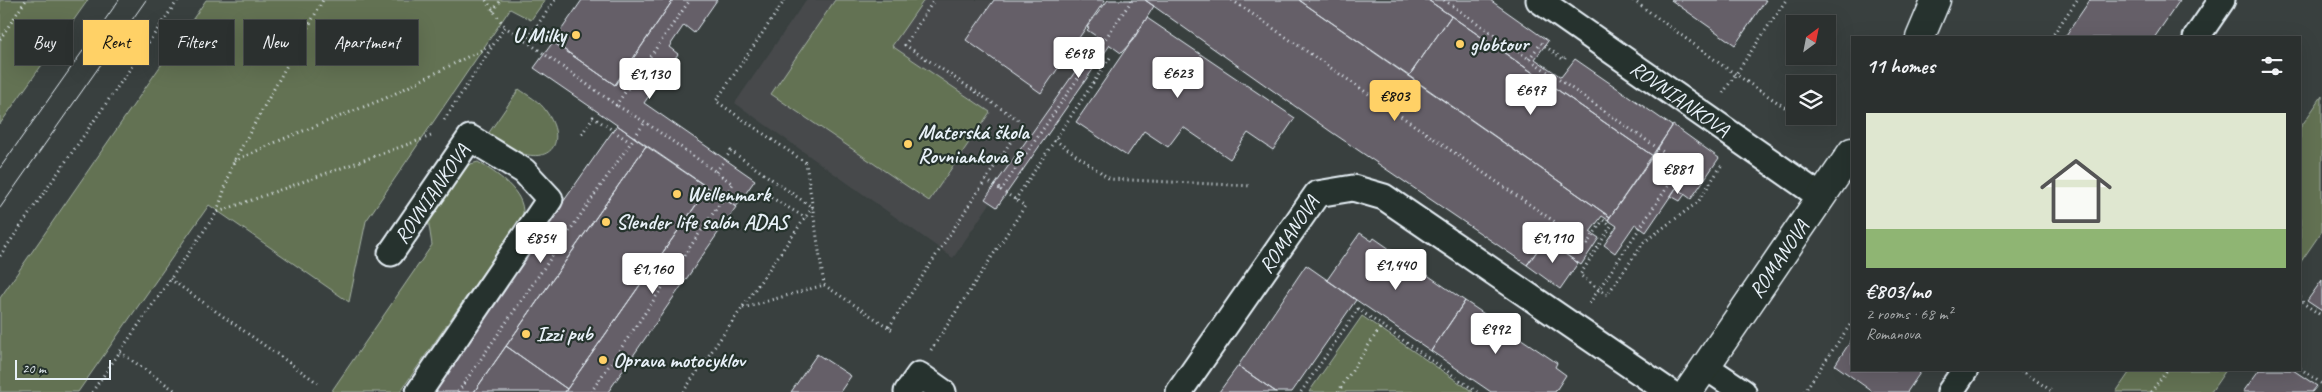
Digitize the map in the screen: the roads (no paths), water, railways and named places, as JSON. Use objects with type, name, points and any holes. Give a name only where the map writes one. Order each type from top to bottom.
[{"type":"street","name":"ROVNIANKOVA","points":[[1539,0],[1822,197]]},
{"type":"street","points":[[1921,36],[1936,0]]},
{"type":"street","points":[[2197,36],[2222,0]]},
{"type":"street","name":"ROVNIANKOVA","points":[[391,253],[470,138],[524,171],[550,199],[419,392]]},
{"type":"street","name":"ROMANOVA","points":[[1688,392],[1851,154]]},
{"type":"street","name":"ROMANOVA","points":[[1180,392],[1317,194],[1353,188],[1384,197],[1669,392]]},
{"type":"street","points":[[1706,367],[1743,392]]},
{"type":"street","points":[[1950,392],[1965,371]]},
{"type":"street","points":[[907,392],[919,375],[943,392]]},
{"type":"tram line","points":[[0,168],[119,0]]},
{"type":"tram line","points":[[0,208],[146,0]]},
{"type":"place","name":"U Milky","points":[[576,35]]},
{"type":"place","name":"globtour","points":[[1460,44]]},
{"type":"place","name":"Materská škola Rovniankova 8","points":[[908,144]]},
{"type":"place","name":"Wellenmark","points":[[677,194]]},
{"type":"place","name":"Slender life salón ADAS","points":[[606,222]]},
{"type":"place","name":"Izzi pub","points":[[526,334]]},
{"type":"place","name":"Oprava motocyklov","points":[[603,360]]}]
